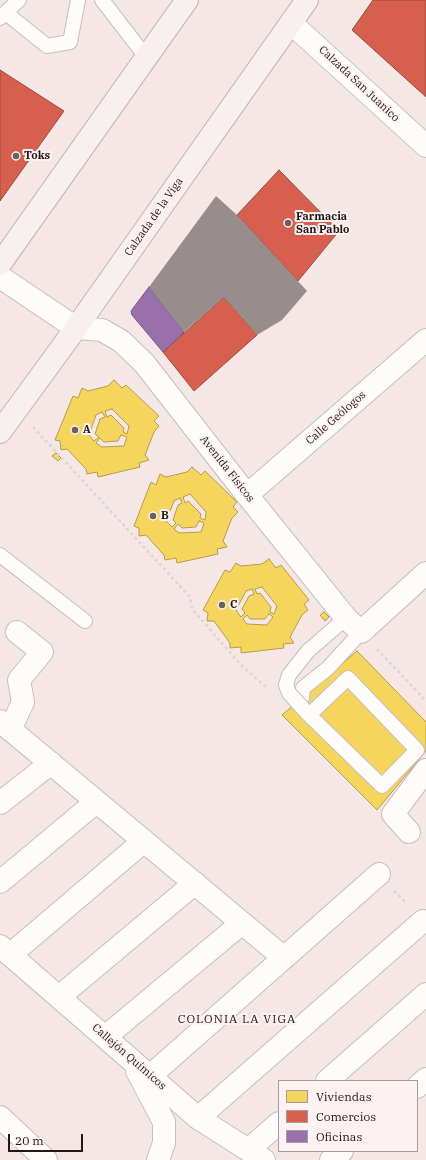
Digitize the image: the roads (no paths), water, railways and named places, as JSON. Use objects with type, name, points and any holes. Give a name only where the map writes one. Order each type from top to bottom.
[{"type":"main road","points":[[0,264],[187,0]]},
{"type":"main road","name":"Calzada de la Viga","points":[[0,432],[76,328],[307,0]]},
{"type":"street","name":"Calzada San Juanico","points":[[291,22],[426,146]]},
{"type":"street","name":"Avenida Físicos","points":[[0,277],[76,328],[102,330],[121,341],[144,363],[246,495],[354,625]]},
{"type":"street","name":"Calle Geólogos","points":[[246,495],[426,340]]},
{"type":"street","points":[[354,625],[426,573]]},
{"type":"street","points":[[17,632],[42,652],[19,680],[23,702],[5,725],[284,958]]},
{"type":"street","points":[[0,803],[50,763]]},
{"type":"street","points":[[409,832],[393,814],[426,770]]},
{"type":"street","points":[[0,882],[96,802]]},
{"type":"street","points":[[5,950],[144,841]]},
{"type":"street","points":[[150,1076],[379,874]]},
{"type":"street","points":[[59,997],[195,883]]},
{"type":"street","points":[[198,1118],[423,921]]},
{"type":"street","points":[[105,1037],[242,923]]},
{"type":"street","name":"Callejón Químicos","points":[[5,950],[198,1118],[256,1155]]},
{"type":"street","points":[[328,1080],[426,994]]},
{"type":"street","points":[[131,1060],[164,1122],[164,1143],[158,1160]]},
{"type":"street","points":[[418,1086],[426,1079]]},
{"type":"street","points":[[0,1117],[46,1160]]},
{"type":"street","points":[[256,1155],[278,1124]]},
{"type":"street","points":[[331,1160],[341,1152]]},
{"type":"lane","points":[[19,0],[3,16],[47,46],[70,42],[78,0]]},
{"type":"lane","points":[[102,0],[146,57]]},
{"type":"lane","points":[[0,555],[85,622]]},
{"type":"lane","points":[[309,715],[348,678],[417,750],[382,786],[309,715],[289,693],[286,685],[289,675],[308,651],[354,625]]},
{"type":"lane","points":[[303,693],[333,668],[354,625]]},
{"type":"place","name":"Toks","points":[[16,156]]},
{"type":"place","name":"Farmacia San Pablo","points":[[288,223]]},
{"type":"place","name":"A","points":[[75,430]]},
{"type":"place","name":"B","points":[[153,516]]},
{"type":"place","name":"C","points":[[222,605]]},
{"type":"district","name":"COLONIA LA VIGA","points":[[237,1020]]}]
